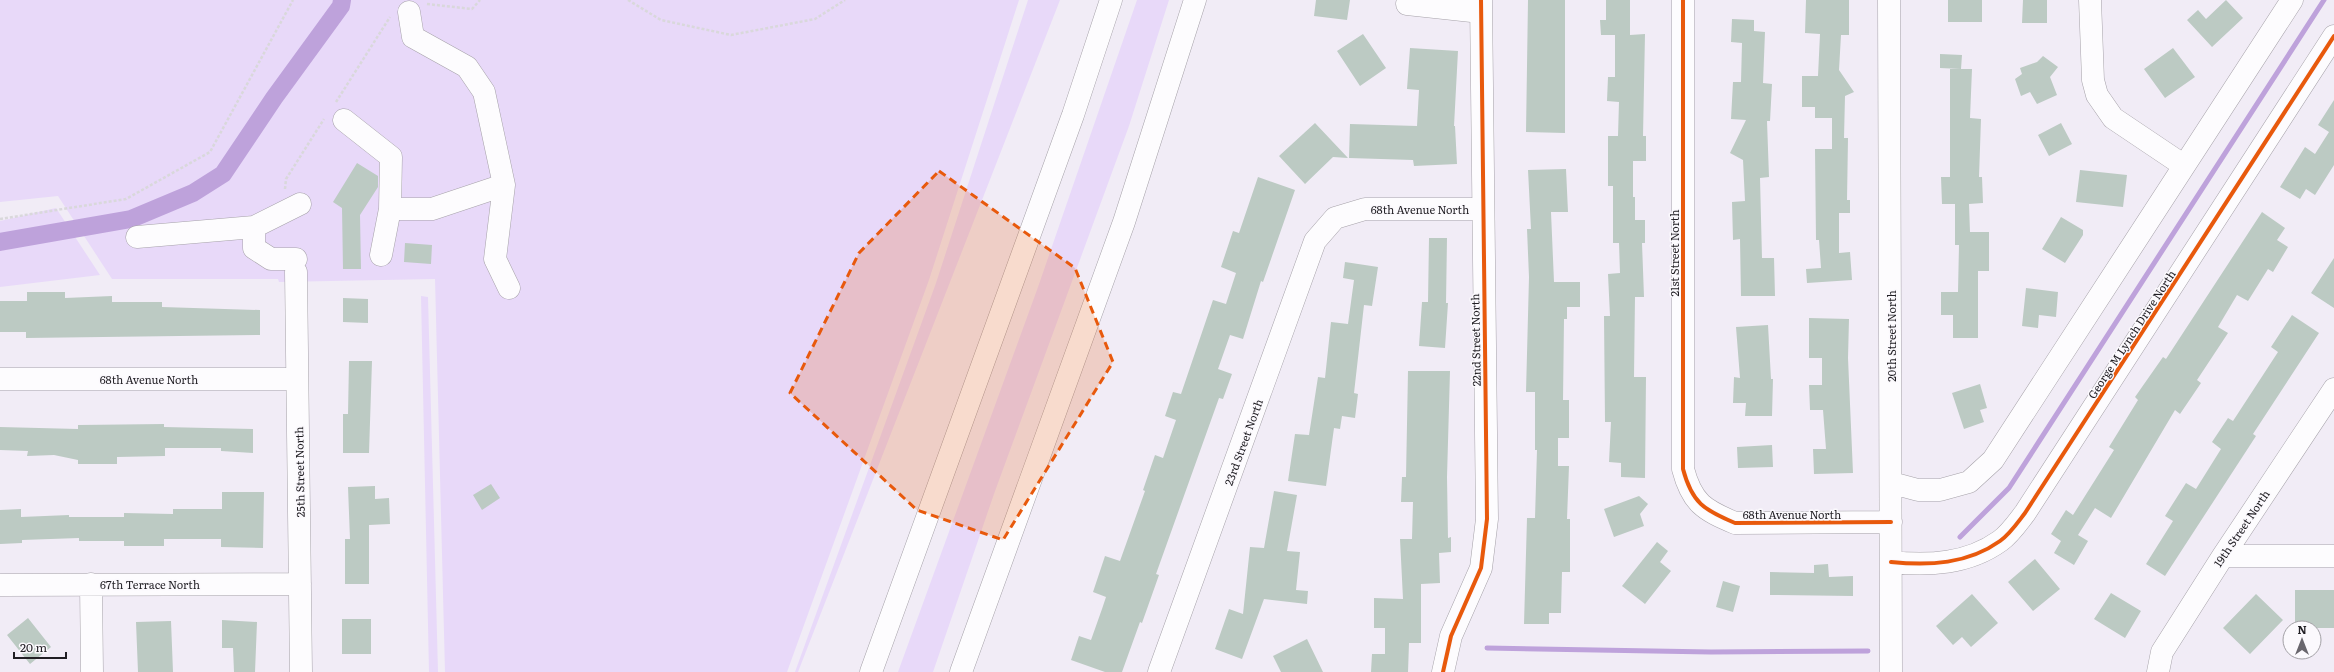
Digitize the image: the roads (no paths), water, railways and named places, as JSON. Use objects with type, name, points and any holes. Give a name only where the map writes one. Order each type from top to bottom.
[{"type":"main road","points":[[871,672],[1073,115],[1111,0]]},
{"type":"main road","points":[[961,672],[1124,222],[1195,0]]},
{"type":"main road","name":"21st Street North","points":[[1683,0],[1683,469],[1689,490],[1699,502]]},
{"type":"main road","name":"20th Street North","points":[[1889,0],[1892,483],[1890,522],[1890,672]]},
{"type":"main road","points":[[2090,0],[2092,80],[2097,95],[2113,118],[2183,165]]},
{"type":"main road","points":[[1892,483],[1918,490],[1940,490],[1969,482],[1993,460],[2183,165],[2292,0]]},
{"type":"main road","points":[[1407,4],[1481,6]]},
{"type":"main road","points":[[412,5],[413,37],[467,67],[484,92],[504,185],[495,259],[509,288]]},
{"type":"main road","name":"22nd Street North","points":[[1443,672],[1451,636],[1481,568],[1487,519],[1481,6]]},
{"type":"main road","name":"George M Lynch Drive North","points":[[1890,562],[1924,564],[1971,558],[2002,540],[2026,513],[2334,36]]},
{"type":"main road","points":[[344,120],[391,157],[390,209],[382,255]]},
{"type":"main road","points":[[390,209],[432,209],[504,185]]},
{"type":"main road","points":[[137,237],[254,227],[300,204]]},
{"type":"main road","name":"68th Avenue North","points":[[1335,218],[1365,209],[1483,209]]},
{"type":"main road","name":"23rd Street North","points":[[1159,672],[1315,241],[1335,218]]},
{"type":"main road","name":"25th Street North","points":[[254,227],[254,248],[271,259],[296,265],[301,672]]},
{"type":"main road","name":"68th Avenue North","points":[[0,379],[297,379]]},
{"type":"main road","name":"19th Street North","points":[[2158,672],[2162,652],[2223,556],[2334,389]]},
{"type":"main road","name":"68th Avenue North","points":[[1699,502],[1713,514],[1735,523],[1890,522]]},
{"type":"main road","points":[[2223,556],[2334,556]]},
{"type":"main road","points":[[92,584],[92,672]]},
{"type":"main road","name":"67th Terrace North","points":[[0,585],[300,584]]},
{"type":"waterway","points":[[0,242],[131,219],[193,193],[223,174],[274,98],[341,6],[342,0]]},
{"type":"waterway","points":[[1960,537],[2009,488],[2324,0]]},
{"type":"waterway","points":[[1487,648],[1711,652],[1868,651]]}]
